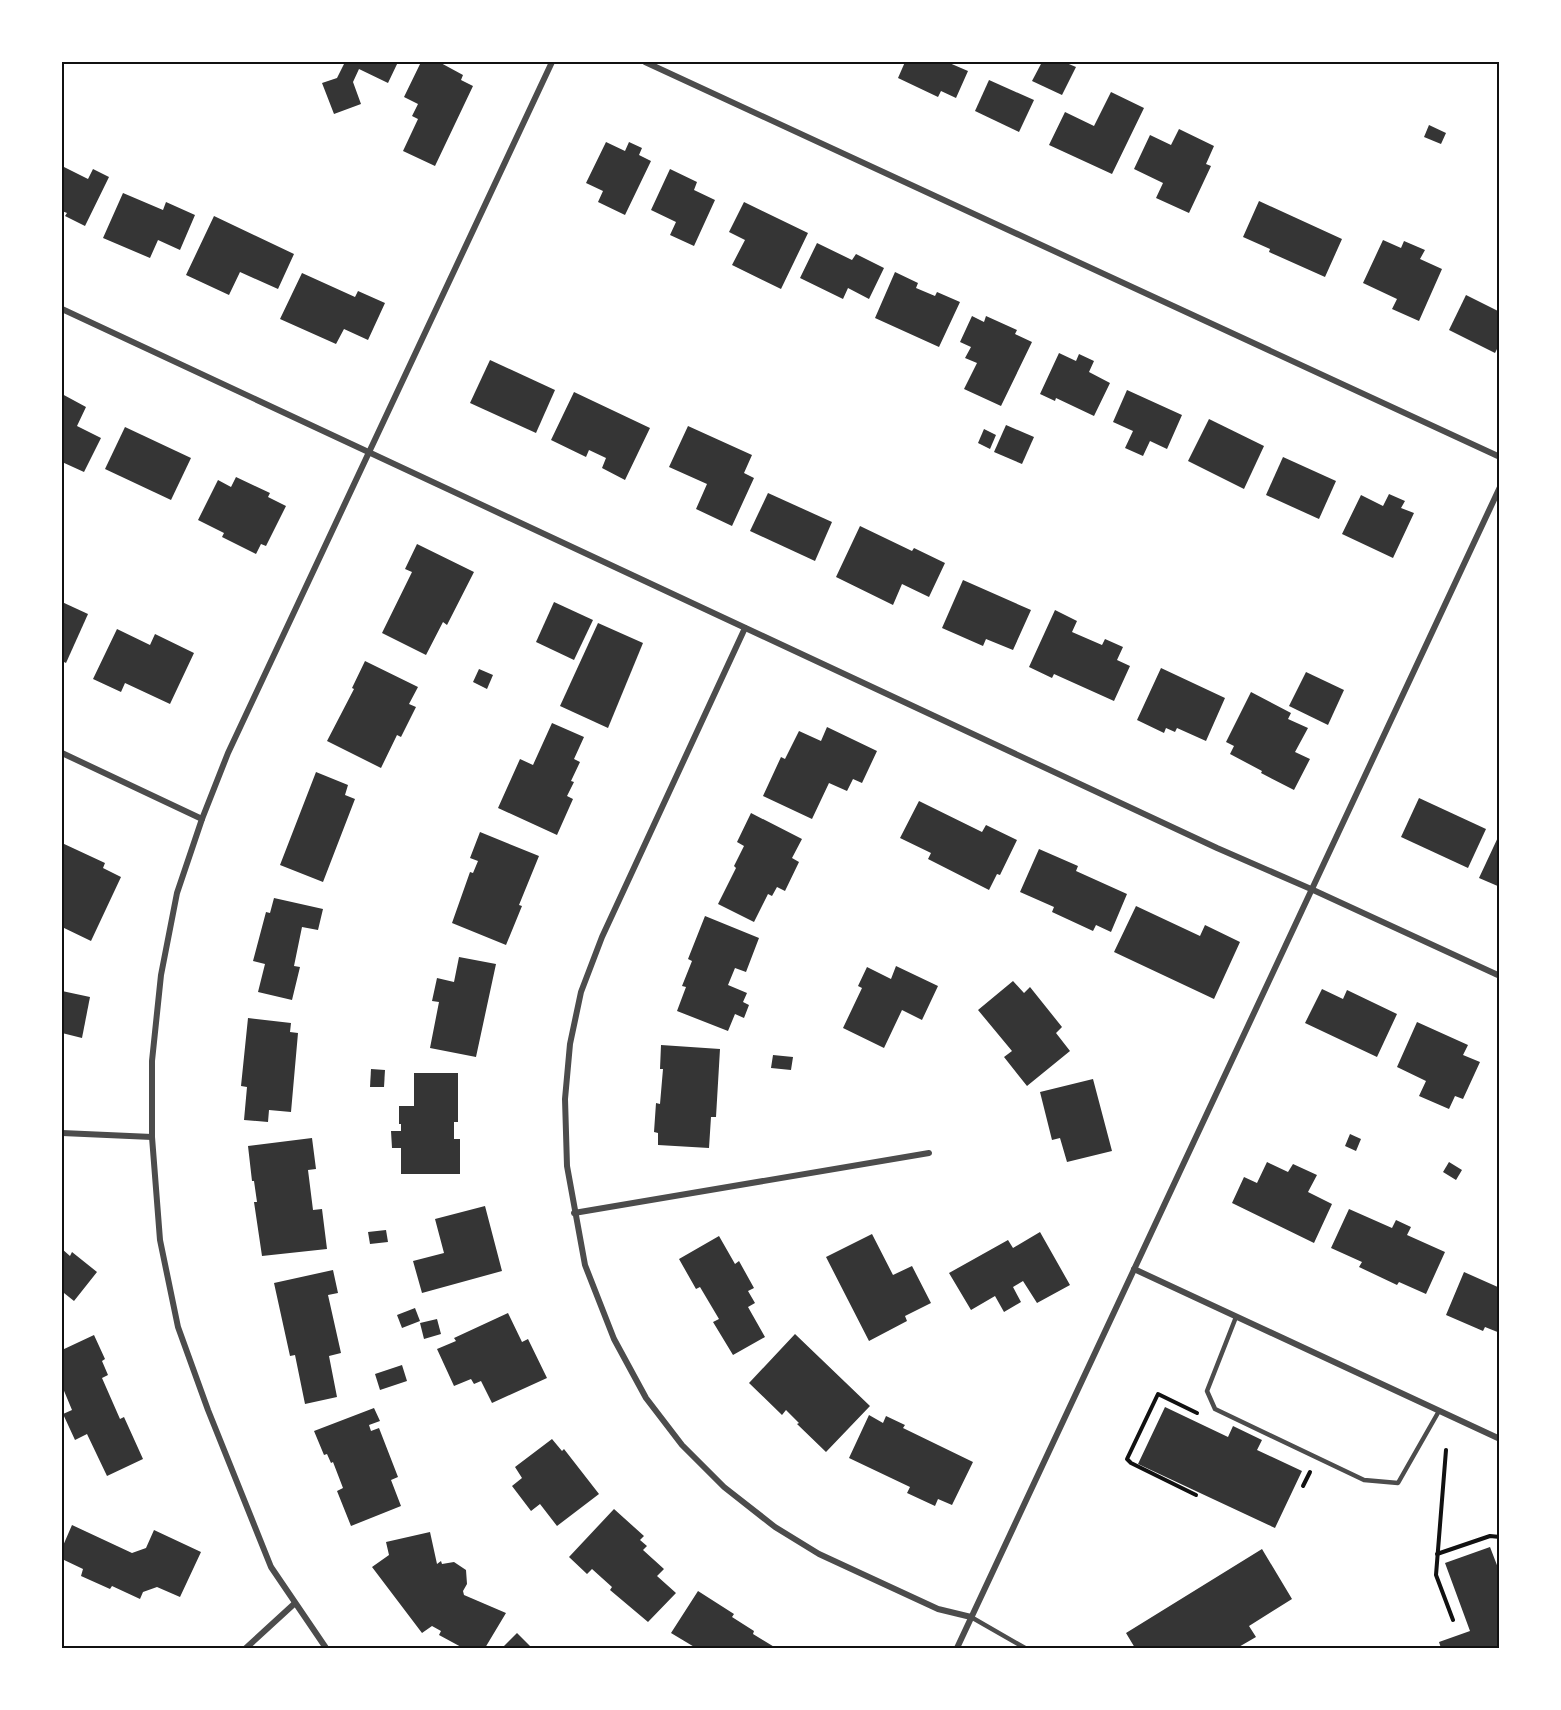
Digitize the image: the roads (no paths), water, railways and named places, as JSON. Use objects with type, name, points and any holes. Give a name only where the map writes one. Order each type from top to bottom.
[{"type":"street","points":[[326,1648],[271,1567],[208,1410],[178,1327],[160,1240],[152,1137],[152,1061],[160,975],[177,893],[202,819],[228,753],[552,62]]},
{"type":"street","points":[[645,62],[1500,458]]},
{"type":"street","points":[[62,309],[1206,843],[1500,976]]},
{"type":"street","points":[[957,1648],[1500,487]]},
{"type":"street","points":[[745,628],[602,937],[581,992],[570,1044],[565,1099],[567,1166],[585,1265],[614,1339],[646,1398],[682,1445],[724,1487],[775,1527],[819,1554],[938,1609],[971,1617]]},
{"type":"street","points":[[62,753],[202,819]]},
{"type":"street","points":[[62,1133],[152,1137]]},
{"type":"street","points":[[574,1213],[929,1153]]},
{"type":"street","points":[[1134,1269],[1500,1439]]},
{"type":"street","points":[[246,1648],[294,1604]]},
{"type":"lane","points":[[1236,1317],[1207,1391],[1215,1409],[1364,1480],[1398,1483],[1439,1411]]},
{"type":"lane","points":[[971,1617],[1025,1648]]}]
